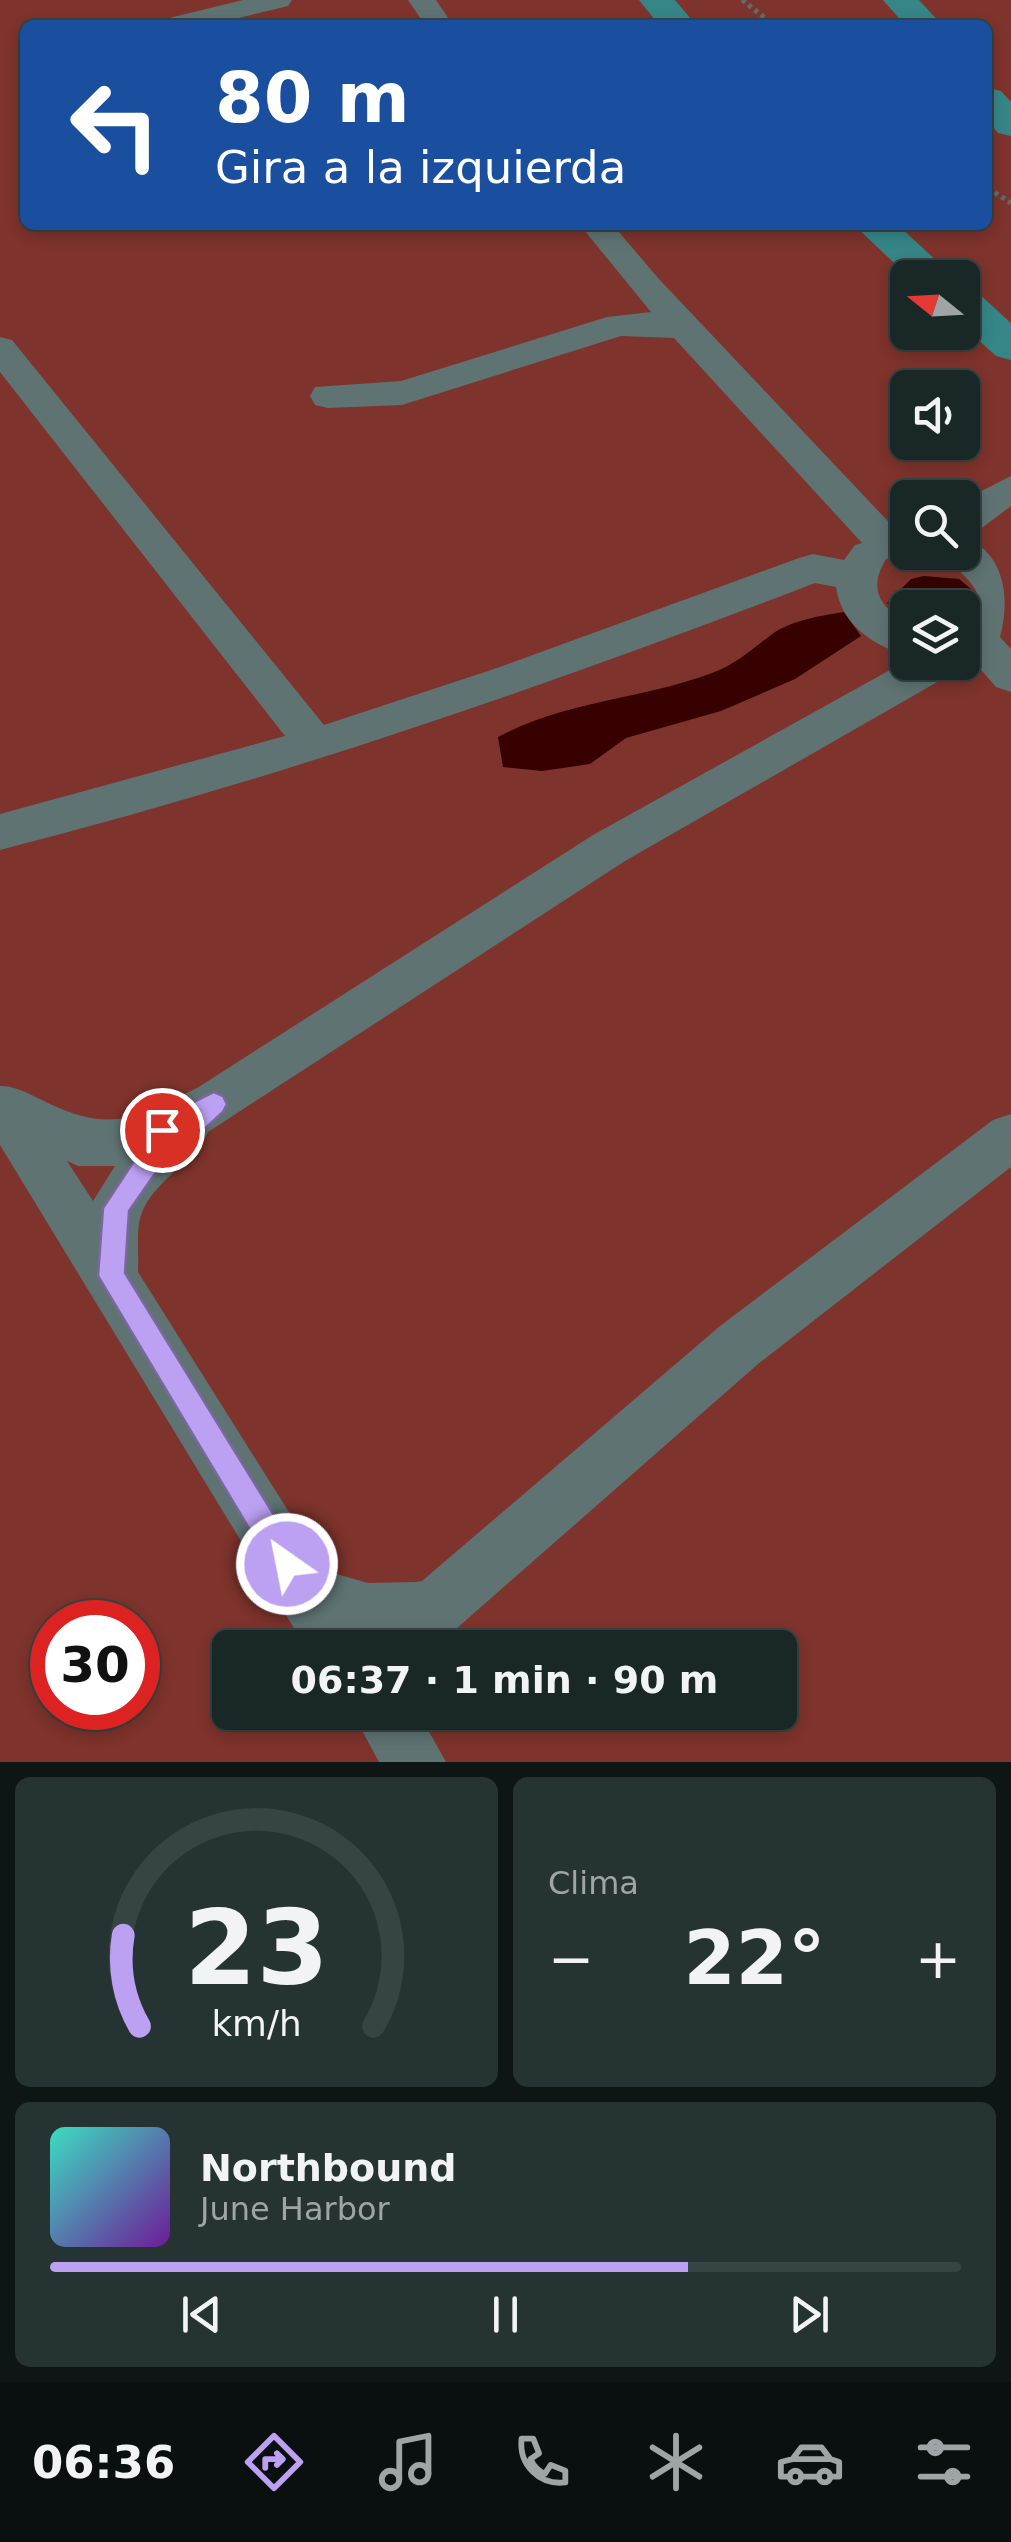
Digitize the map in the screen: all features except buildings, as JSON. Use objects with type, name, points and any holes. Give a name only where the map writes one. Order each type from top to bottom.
[{"type":"main road","points":[[656,0],[674,20]]},
{"type":"main road","points":[[900,0],[919,20]]},
{"type":"main road","points":[[992,104],[1011,125]]},
{"type":"main road","points":[[880,230],[914,260]]},
{"type":"main road","points":[[980,318],[1011,346]]},
{"type":"street","points":[[195,20],[278,0]]},
{"type":"street","points":[[600,230],[686,328],[890,535]]},
{"type":"street","points":[[328,396],[402,393],[619,325],[652,322],[686,328]]},
{"type":"street","points":[[0,348],[316,745]]},
{"type":"street","points":[[980,508],[1011,489]]},
{"type":"street","points":[[890,546],[861,564],[855,577],[855,594],[862,610],[875,624],[890,632]]},
{"type":"street","points":[[980,630],[997,614],[999,599],[987,558]]},
{"type":"street","points":[[0,832],[100,808],[316,745],[813,568],[855,577]]},
{"type":"street","points":[[980,649],[1011,676]]},
{"type":"street","points":[[2,1104],[42,1128],[78,1142],[136,1143],[214,1104],[609,848],[907,680]]},
{"type":"street","points":[[2,1104],[329,1630]]},
{"type":"street","points":[[112,1276],[116,1208],[145,1166],[214,1104]]},
{"type":"street","points":[[305,1592],[346,1611],[386,1616],[427,1628],[739,1345],[1011,1138]]},
{"type":"path","points":[[742,0],[768,20]]},
{"type":"shaded area","points":[[0,0],[1011,0],[1011,1762],[0,1762]]},
{"type":"shaded area","points":[[911,579],[959,579],[971,590],[900,590]]},
{"type":"shaded area","points":[[844,612],[861,636],[795,679],[721,711],[626,738],[590,764],[542,771],[503,767],[498,737],[524,725],[712,673],[787,626]]},
{"type":"route","points":[[162,1130],[214,1104],[145,1166],[116,1208],[112,1276],[287,1564]]}]
